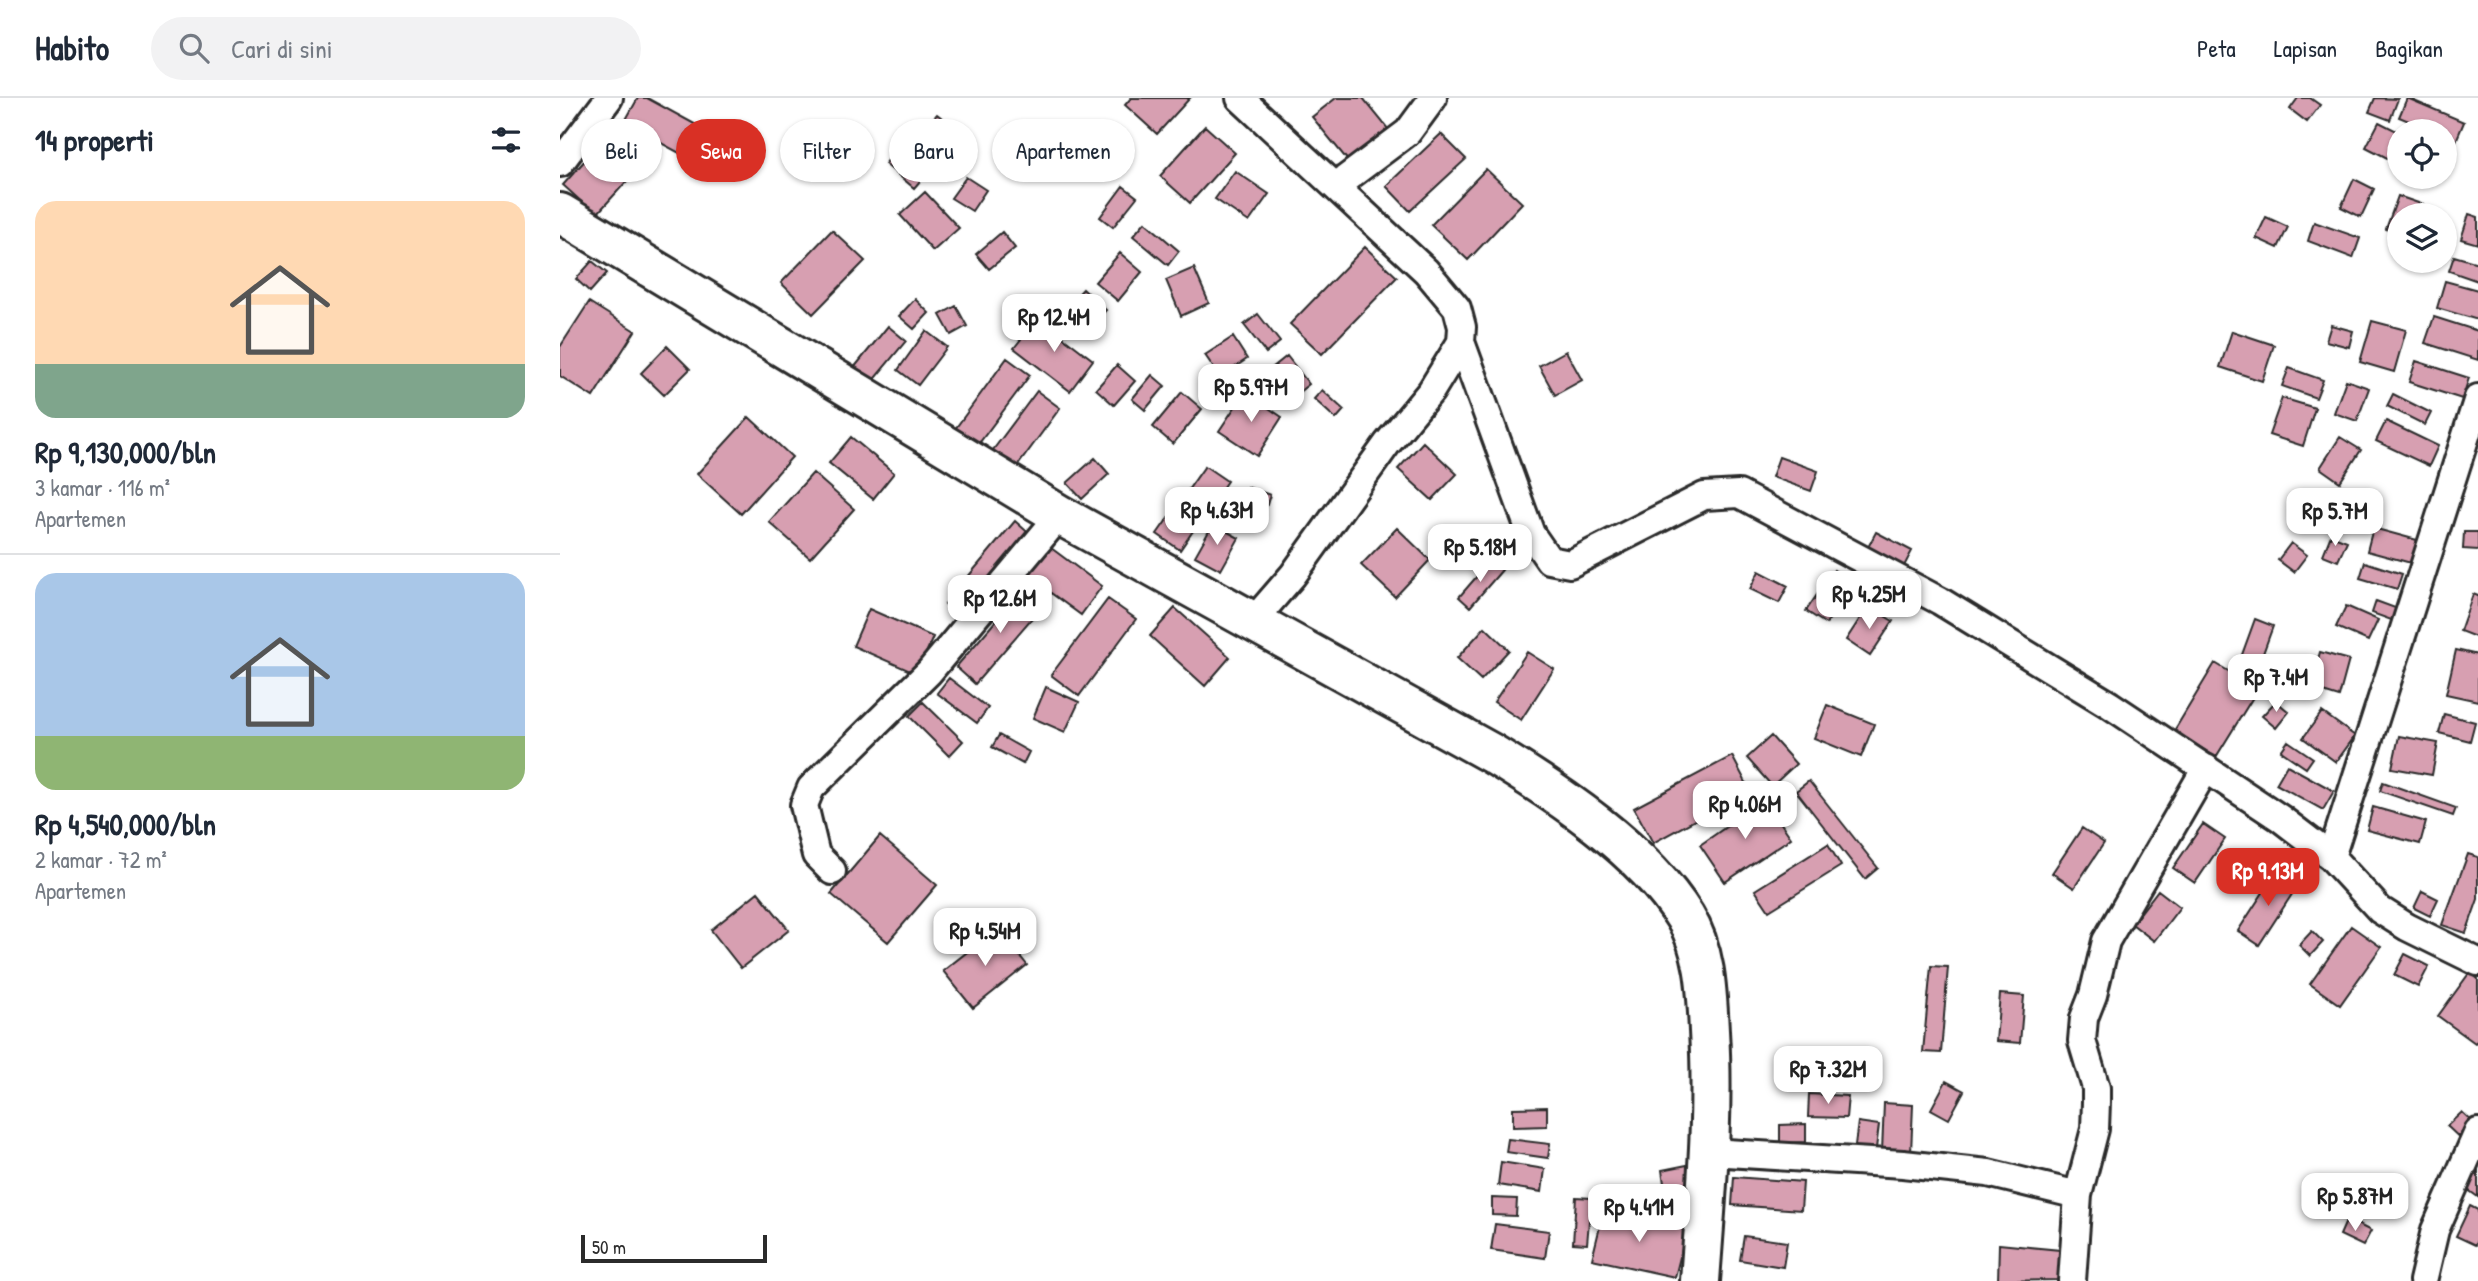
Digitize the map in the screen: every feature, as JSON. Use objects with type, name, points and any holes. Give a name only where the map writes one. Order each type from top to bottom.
[{"type":"highway","points":[[560,213],[1060,515],[1254,620],[1536,780],[1622,848],[1660,884],[1686,918],[1702,954],[1712,1082],[1710,1152],[1700,1281]]},
{"type":"street","points":[[560,163],[609,98]]},
{"type":"street","points":[[1240,98],[1426,271],[1457,308],[1462,327],[1461,342],[1531,534],[1549,560],[1570,564],[1704,496],[1739,494],[1940,601],[2206,768],[2330,857],[2380,910],[2407,927],[2478,962]]},
{"type":"street","points":[[1336,187],[1408,132],[1433,98]]},
{"type":"street","points":[[1254,620],[1293,575],[1387,444],[1431,391],[1461,342]]},
{"type":"street","points":[[2330,857],[2478,398]]},
{"type":"street","points":[[832,871],[816,855],[804,805],[811,788],[929,672],[1060,515]]},
{"type":"street","points":[[2072,1281],[2078,1195],[2095,1129],[2096,1088],[2082,1030],[2106,941],[2206,768]]},
{"type":"street","points":[[2423,1281],[2435,1230],[2478,1132]]},
{"type":"street","points":[[1710,1152],[1903,1164],[1988,1174],[2078,1195]]},
{"type":"building","points":[[638,98],[647,98],[685,119],[676,119],[676,151],[662,144],[662,119],[626,119]]},
{"type":"building","points":[[1131,98],[1190,98],[1157,134],[1125,105]]},
{"type":"building","points":[[1336,98],[1363,98],[1389,130],[1349,162],[1312,117]]},
{"type":"building","points":[[2298,98],[2310,98],[2320,105],[2307,122],[2290,109]]},
{"type":"building","points":[[2375,98],[2398,99],[2390,119],[2369,112]]},
{"type":"building","points":[[2407,98],[2457,119],[2404,119],[2399,117]]},
{"type":"building","points":[[2457,119],[2464,122],[2457,139]]},
{"type":"building","points":[[2379,122],[2387,126],[2387,158],[2366,147]]},
{"type":"building","points":[[1205,126],[1235,153],[1190,203],[1160,176]]},
{"type":"building","points":[[1441,134],[1466,159],[1410,211],[1386,186]]},
{"type":"building","points":[[581,165],[581,182],[626,182],[596,215],[563,185]]},
{"type":"building","points":[[1486,169],[1522,203],[1468,260],[1431,225]]},
{"type":"building","points":[[1235,171],[1269,194],[1249,222],[1215,199]]},
{"type":"building","points":[[2354,179],[2374,189],[2361,217],[2341,207]]},
{"type":"building","points":[[907,182],[919,182],[914,188]]},
{"type":"building","points":[[962,182],[974,182],[986,190],[972,211],[951,198]]},
{"type":"building","points":[[1123,186],[1137,197],[1113,227],[1100,217]]},
{"type":"building","points":[[925,192],[959,228],[933,251],[900,215]]},
{"type":"building","points":[[2398,196],[2418,203],[2395,203]]},
{"type":"building","points":[[2469,214],[2478,217],[2478,244],[2461,239]]},
{"type":"building","points":[[2266,217],[2288,227],[2278,248],[2256,238]]},
{"type":"building","points":[[1145,222],[1179,251],[1168,265],[1133,236]]},
{"type":"building","points":[[2314,222],[2360,238],[2353,258],[2308,241]]},
{"type":"building","points":[[832,230],[865,261],[813,314],[781,283]]},
{"type":"building","points":[[1002,232],[1015,248],[989,269],[976,254]]},
{"type":"building","points":[[1365,247],[1397,277],[1322,354],[1290,324]]},
{"type":"building","points":[[1120,253],[1142,272],[1118,301],[1095,282]]},
{"type":"building","points":[[2457,257],[2478,263],[2478,281],[2455,273],[2457,273]]},
{"type":"building","points":[[592,261],[607,273],[590,292],[576,279]]},
{"type":"building","points":[[1194,268],[1209,303],[1181,316],[1166,280]]},
{"type":"building","points":[[2445,281],[2478,290],[2478,320],[2437,308]]},
{"type":"building","points":[[1083,289],[1106,310],[1084,334],[1061,313]]},
{"type":"building","points":[[915,299],[929,313],[914,329],[899,316]]},
{"type":"building","points":[[589,302],[635,331],[593,397],[560,376],[560,347]]},
{"type":"building","points":[[956,306],[967,326],[951,335],[940,315]]},
{"type":"building","points":[[1258,314],[1280,342],[1266,353],[1244,325]]},
{"type":"building","points":[[2434,317],[2478,331],[2478,360],[2425,343]]},
{"type":"building","points":[[1038,318],[1093,360],[1070,391],[1014,348]]},
{"type":"building","points":[[2372,321],[2406,330],[2394,372],[2360,362]]},
{"type":"building","points":[[2331,325],[2353,331],[2349,347],[2326,341]]},
{"type":"building","points":[[888,326],[906,341],[866,389],[849,374]]},
{"type":"building","points":[[926,331],[947,347],[918,385],[898,370]]},
{"type":"building","points":[[2232,331],[2274,345],[2262,381],[2220,367]]},
{"type":"building","points":[[1233,337],[1247,359],[1220,377],[1205,355]]},
{"type":"building","points":[[667,346],[690,369],[664,395],[641,373]]},
{"type":"building","points":[[1566,351],[1582,380],[1555,395],[1539,366]]},
{"type":"building","points":[[1287,356],[1309,384],[1289,400],[1267,372]]},
{"type":"building","points":[[1007,358],[1030,375],[977,446],[955,429]]},
{"type":"building","points":[[2416,361],[2469,378],[2462,399],[2409,382]]},
{"type":"building","points":[[1117,365],[1135,381],[1114,405],[1096,389]]},
{"type":"building","points":[[2289,368],[2323,380],[2316,398],[2282,386]]},
{"type":"building","points":[[1152,375],[1165,386],[1145,410],[1132,399]]},
{"type":"building","points":[[2346,380],[2369,388],[2357,421],[2334,413]]},
{"type":"building","points":[[1322,390],[1344,410],[1336,419],[1314,399]]},
{"type":"building","points":[[1037,391],[1060,408],[1016,468],[993,450]]},
{"type":"building","points":[[1182,392],[1202,409],[1173,444],[1153,427]]},
{"type":"building","points":[[1245,392],[1282,417],[1257,456],[1219,431]]},
{"type":"building","points":[[2393,394],[2431,413],[2425,425],[2387,406]]},
{"type":"building","points":[[2282,398],[2315,408],[2303,446],[2269,435]]},
{"type":"building","points":[[749,417],[792,457],[741,514],[697,474]]},
{"type":"building","points":[[2386,421],[2438,446],[2429,466],[2376,441]]},
{"type":"building","points":[[851,437],[894,473],[873,499],[829,463]]},
{"type":"building","points":[[2340,437],[2361,450],[2340,482],[2320,468]]},
{"type":"building","points":[[1423,442],[1457,474],[1432,500],[1398,469]]},
{"type":"building","points":[[1779,457],[1818,471],[1811,491],[1772,477]]},
{"type":"building","points":[[1095,458],[1109,474],[1082,499],[1067,483]]},
{"type":"building","points":[[1205,466],[1227,481],[1180,550],[1157,534]]},
{"type":"building","points":[[813,473],[854,509],[810,558],[769,522]]},
{"type":"building","points":[[1247,487],[1270,495],[1261,524],[1237,516]]},
{"type":"building","points":[[1015,521],[1033,537],[963,620],[945,604]]},
{"type":"building","points":[[1213,524],[1239,538],[1221,570],[1195,556]]},
{"type":"building","points":[[1397,528],[1430,560],[1395,597],[1361,565]]},
{"type":"building","points":[[2373,528],[2417,540],[2411,563],[2367,551]]},
{"type":"building","points":[[1876,532],[1912,551],[1902,570],[1866,551]]},
{"type":"building","points":[[2464,532],[2478,532],[2478,550],[2463,549]]},
{"type":"building","points":[[2331,535],[2347,541],[2338,561],[2323,555]]},
{"type":"building","points":[[2291,543],[2307,555],[2294,572],[2278,560]]},
{"type":"building","points":[[1047,545],[1102,586],[1081,615],[1025,574]]},
{"type":"building","points":[[1491,560],[1502,570],[1470,607],[1459,597]]},
{"type":"building","points":[[2365,562],[2402,574],[2397,589],[2360,578]]},
{"type":"building","points":[[1834,570],[1854,584],[1826,624],[1806,611]]},
{"type":"building","points":[[1759,571],[1788,586],[1779,603],[1750,589]]},
{"type":"building","points":[[1025,587],[1045,603],[975,684],[956,667]]},
{"type":"building","points":[[2473,594],[2478,596],[2478,638],[2460,631]]},
{"type":"building","points":[[1108,599],[1136,619],[1079,696],[1051,675]]},
{"type":"building","points":[[2376,601],[2398,609],[2394,621],[2372,613]]},
{"type":"building","points":[[1868,606],[1893,621],[1870,656],[1846,640]]},
{"type":"building","points":[[2346,606],[2378,620],[2368,641],[2336,627]]},
{"type":"building","points":[[1175,608],[1230,657],[1205,686],[1150,636]]},
{"type":"building","points":[[869,609],[933,637],[917,674],[853,646]]},
{"type":"building","points":[[2255,619],[2273,626],[2257,670],[2239,663]]},
{"type":"building","points":[[1485,627],[1509,650],[1481,680],[1457,658]]},
{"type":"building","points":[[2456,650],[2478,655],[2478,701],[2446,694]]},
{"type":"building","points":[[1527,652],[1554,669],[1521,720],[1494,702]]},
{"type":"building","points":[[2320,652],[2349,660],[2339,697],[2310,688]]},
{"type":"building","points":[[2215,663],[2258,689],[2216,757],[2174,731]]},
{"type":"building","points":[[949,678],[988,708],[977,723],[937,693]]},
{"type":"building","points":[[1046,687],[1079,702],[1065,732],[1033,718]]},
{"type":"building","points":[[2276,701],[2289,712],[2276,728],[2262,716]]},
{"type":"building","points":[[923,702],[963,741],[949,756],[909,716]]},
{"type":"building","points":[[1827,705],[1874,724],[1861,757],[1814,738]]},
{"type":"building","points":[[2322,712],[2355,736],[2336,762],[2303,738]]},
{"type":"building","points":[[2444,714],[2475,722],[2470,741],[2439,733]]},
{"type":"building","points":[[999,735],[1029,752],[1023,764],[992,747]]},
{"type":"building","points":[[1771,736],[1796,764],[1772,786],[1747,758]]},
{"type":"building","points":[[2399,736],[2438,743],[2432,775],[2392,768]]},
{"type":"building","points":[[2288,741],[2313,758],[2306,768],[2281,751]]},
{"type":"building","points":[[1732,756],[1750,790],[1653,843],[1634,808]]},
{"type":"building","points":[[2287,765],[2334,791],[2323,810],[2276,784]]},
{"type":"building","points":[[1809,781],[1878,868],[1865,879],[1796,791]]},
{"type":"building","points":[[2383,782],[2456,808],[2453,816],[2380,791]]},
{"type":"building","points":[[1765,800],[1791,838],[1725,882],[1700,845]]},
{"type":"building","points":[[2373,807],[2426,822],[2420,844],[2367,830]]},
{"type":"building","points":[[2203,824],[2225,839],[2195,883],[2173,868]]},
{"type":"building","points":[[2082,828],[2104,843],[2074,888],[2052,873]]},
{"type":"building","points":[[880,836],[937,885],[888,942],[831,894]]},
{"type":"building","points":[[1828,844],[1841,866],[1769,911],[1755,890]]},
{"type":"building","points":[[2468,854],[2478,857],[2478,899],[2466,933],[2442,925]]},
{"type":"building","points":[[2277,871],[2298,885],[2259,945],[2238,931]]},
{"type":"building","points":[[2158,890],[2180,907],[2154,941],[2132,924]]},
{"type":"building","points":[[2422,891],[2438,899],[2430,916],[2414,908]]},
{"type":"building","points":[[758,892],[789,930],[741,968],[711,930]]},
{"type":"building","points":[[2351,926],[2381,947],[2340,1005],[2310,984]]},
{"type":"building","points":[[998,928],[1027,965],[973,1008],[943,971]]},
{"type":"building","points":[[2312,931],[2323,942],[2310,956],[2299,945]]},
{"type":"building","points":[[2405,954],[2429,966],[2418,987],[2394,975]]},
{"type":"building","points":[[1931,966],[1948,967],[1941,1053],[1923,1052]]},
{"type":"building","points":[[2470,972],[2478,979],[2478,1040],[2475,1043],[2438,1016]]},
{"type":"building","points":[[2000,994],[2024,996],[2020,1043],[1996,1041]]},
{"type":"building","points":[[1946,1081],[1964,1091],[1949,1119],[1931,1109]]},
{"type":"building","points":[[1809,1094],[1848,1096],[1846,1118],[1808,1117]]},
{"type":"building","points":[[1884,1103],[1913,1105],[1911,1153],[1882,1152]]},
{"type":"building","points":[[1547,1107],[1547,1126],[1513,1127],[1513,1108]]},
{"type":"building","points":[[2462,1112],[2478,1127],[2465,1143],[2447,1126]]},
{"type":"building","points":[[1858,1122],[1879,1125],[1875,1156],[1854,1153]]},
{"type":"building","points":[[1806,1124],[1806,1142],[1780,1143],[1780,1125]]},
{"type":"building","points":[[1508,1139],[1550,1144],[1548,1158],[1506,1152]]},
{"type":"building","points":[[1501,1162],[1545,1169],[1542,1192],[1498,1185]]},
{"type":"building","points":[[1687,1165],[1692,1192],[1666,1197],[1662,1170]]},
{"type":"building","points":[[2478,1167],[2478,1197],[2464,1187]]},
{"type":"building","points":[[1734,1177],[1803,1182],[1801,1210],[1732,1205]]},
{"type":"building","points":[[1576,1197],[1591,1198],[1587,1244],[1573,1243]]},
{"type":"building","points":[[1492,1198],[1517,1199],[1516,1216],[1492,1215]]},
{"type":"building","points":[[2470,1206],[2478,1210],[2478,1238],[2475,1245],[2456,1236]]},
{"type":"building","points":[[1604,1210],[1687,1229],[1675,1277],[1592,1259]]},
{"type":"building","points":[[2347,1219],[2371,1231],[2363,1246],[2340,1235]]},
{"type":"building","points":[[1495,1224],[1549,1231],[1545,1258],[1491,1250]]},
{"type":"building","points":[[1744,1236],[1787,1242],[1783,1267],[1740,1260]]},
{"type":"building","points":[[1999,1244],[2060,1250],[2059,1280],[1998,1281]]}]
